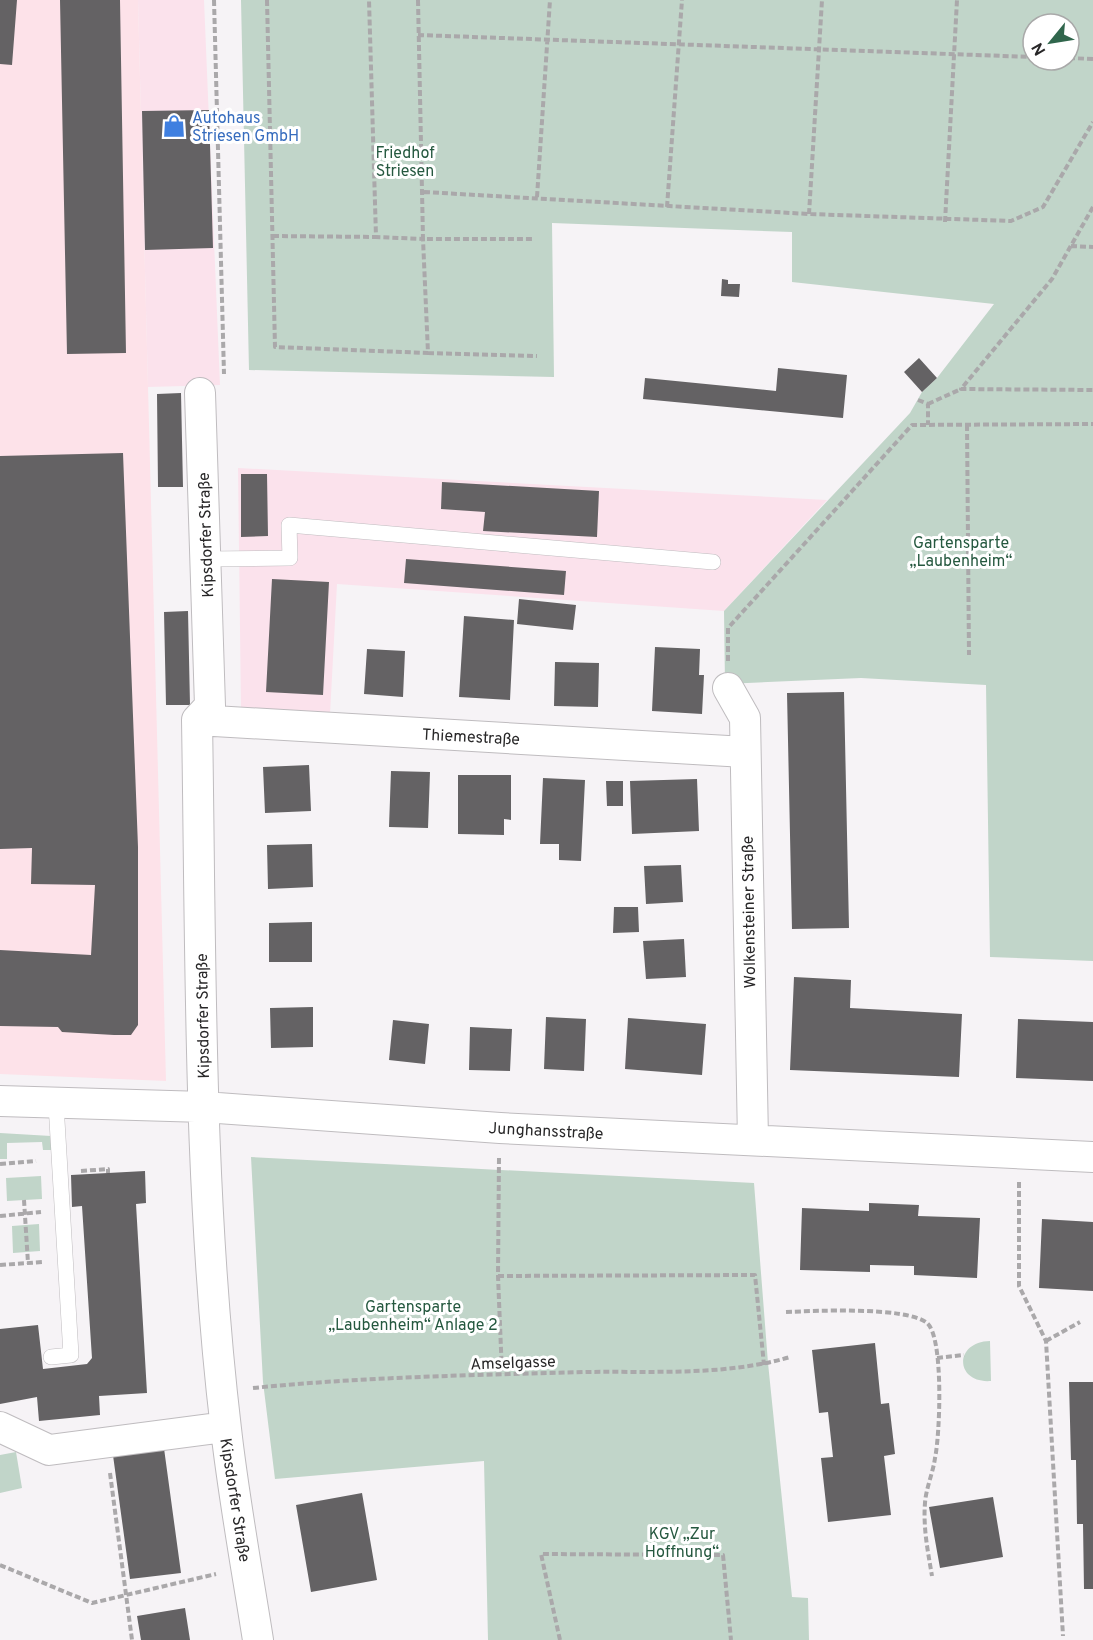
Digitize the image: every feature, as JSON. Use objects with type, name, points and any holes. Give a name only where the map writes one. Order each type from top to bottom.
[{"type":"street","name":"Kipsdorfer Straße","points":[[200,393],[210,706],[197,720],[204,1107],[212,1277],[225,1427],[258,1640]]},
{"type":"street","name":"Wolkensteiner Straße","points":[[728,688],[745,718],[753,1140]]},
{"type":"street","name":"Thiemestraße","points":[[197,720],[745,752]]},
{"type":"street","name":"Junghansstraße","points":[[0,1101],[204,1107],[500,1128],[1093,1157]]},
{"type":"street","points":[[0,1427],[49,1450],[225,1427]]},
{"type":"lane","points":[[207,559],[290,558],[290,525],[713,562]]},
{"type":"lane","points":[[51,1357],[71,1355],[56,1104]]},
{"type":"path","points":[[200,393],[224,393],[214,0]]},
{"type":"path","points":[[267,0],[275,347],[537,356]]},
{"type":"path","points":[[369,0],[376,237]]},
{"type":"path","points":[[418,0],[428,353]]},
{"type":"path","points":[[537,197],[550,0]]},
{"type":"path","points":[[667,207],[682,0]]},
{"type":"path","points":[[809,214],[822,0]]},
{"type":"path","points":[[946,220],[957,0]]},
{"type":"path","points":[[418,35],[1021,57]]},
{"type":"path","points":[[424,192],[537,197],[667,207],[1011,221],[1043,207],[1093,122]]},
{"type":"path","points":[[961,389],[1052,279],[1093,207]]},
{"type":"path","points":[[273,236],[534,239]]},
{"type":"path","points":[[1071,246],[1093,248]]},
{"type":"path","points":[[918,400],[928,404],[961,389],[1093,390]]},
{"type":"path","points":[[928,404],[928,425]]},
{"type":"path","points":[[728,688],[728,628],[912,425],[1093,424]]},
{"type":"path","points":[[967,425],[969,655]]},
{"type":"path","points":[[500,1128],[498,1276],[502,1374]]},
{"type":"path","points":[[0,1164],[58,1160]]},
{"type":"path","points":[[1019,1199],[1019,1286],[1046,1341],[1063,1636]]},
{"type":"path","points":[[24,1200],[28,1263]]},
{"type":"path","points":[[0,1216],[62,1211]]},
{"type":"path","points":[[498,1276],[754,1275],[764,1365]]},
{"type":"path","points":[[786,1312],[880,1312],[911,1316],[927,1323],[935,1336],[940,1404],[936,1457],[925,1501],[925,1538],[932,1576]]},
{"type":"path","points":[[1046,1341],[1080,1322]]},
{"type":"path","points":[[937,1358],[964,1355]]},
{"type":"path","name":"Amselgasse","points":[[264,1387],[502,1374],[764,1365],[790,1357]]},
{"type":"path","points":[[106,1442],[132,1640]]},
{"type":"path","points":[[560,1640],[541,1554],[723,1555],[731,1640]]},
{"type":"path","points":[[0,1565],[92,1603],[246,1568]]},
{"type":"shaded area","points":[[0,0],[138,0],[166,1081],[0,1074]]},
{"type":"shaded area","points":[[138,0],[204,0],[220,385],[148,387]]},
{"type":"shaded area","points":[[238,468],[827,500],[724,611],[337,584],[330,714],[241,709]]},
{"type":"green space","name":"Friedhof Striesen","points":[[241,0],[1093,0],[1093,961],[990,957],[986,685],[861,678],[725,684],[724,611],[910,413],[922,392],[937,378],[994,304],[792,282],[792,232],[552,223],[554,377],[249,370]]},
{"type":"green space","points":[[0,1133],[51,1136],[52,1150],[43,1150],[42,1142],[7,1143],[7,1159],[0,1159]]},
{"type":"green space","name":"Gartensparte „Laubenheim“ Anlage 2","points":[[251,1157],[754,1183],[768,1363],[792,1597],[808,1598],[809,1640],[488,1640],[484,1461],[275,1479],[263,1382]]},
{"type":"green space","points":[[41,1176],[42,1199],[7,1201],[6,1178]]},
{"type":"green space","points":[[39,1224],[40,1251],[13,1253],[12,1226]]},
{"type":"green space","points":[[990,1341],[991,1381],[979,1380],[970,1376],[963,1362],[969,1348],[978,1343]]},
{"type":"green space","points":[[16,1452],[22,1488],[0,1493],[0,1455]]},
{"type":"building","points":[[0,0],[17,0],[12,65],[0,64]]},
{"type":"building","points":[[60,0],[120,0],[126,353],[67,354]]},
{"type":"building","points":[[209,110],[213,248],[145,250],[142,111]]},
{"type":"building","points":[[722,279],[728,280],[728,284],[740,284],[739,297],[721,296]]},
{"type":"building","points":[[919,358],[937,378],[922,392],[904,372]]},
{"type":"building","points":[[778,368],[847,375],[843,418],[643,399],[645,378],[776,391]]},
{"type":"building","points":[[181,393],[183,487],[158,487],[157,394]]},
{"type":"building","points":[[123,453],[138,847],[138,1025],[131,1035],[62,1032],[58,1027],[0,1026],[0,950],[91,955],[95,885],[31,884],[32,848],[0,849],[0,456]]},
{"type":"building","points":[[241,474],[267,474],[268,536],[241,537]]},
{"type":"building","points":[[442,482],[599,491],[597,537],[483,531],[485,512],[441,509]]},
{"type":"building","points":[[406,559],[566,571],[564,595],[404,583]]},
{"type":"building","points":[[272,579],[329,582],[323,695],[266,692]]},
{"type":"building","points":[[519,599],[576,605],[573,630],[517,624]]},
{"type":"building","points":[[188,611],[190,705],[166,705],[164,612]]},
{"type":"building","points":[[464,616],[514,620],[510,700],[459,697]]},
{"type":"building","points":[[655,647],[700,649],[699,675],[704,675],[702,714],[652,711]]},
{"type":"building","points":[[367,649],[405,651],[403,697],[364,694]]},
{"type":"building","points":[[555,662],[599,663],[598,707],[554,706]]},
{"type":"building","points":[[844,692],[849,928],[792,929],[787,693]]},
{"type":"building","points":[[309,765],[311,811],[265,813],[263,767]]},
{"type":"building","points":[[391,771],[430,772],[428,828],[389,827]]},
{"type":"building","points":[[458,775],[511,775],[511,820],[504,819],[504,835],[458,834]]},
{"type":"building","points":[[543,778],[585,780],[581,861],[559,860],[559,844],[540,844]]},
{"type":"building","points":[[697,779],[699,831],[632,834],[630,781]]},
{"type":"building","points":[[606,781],[623,781],[623,806],[607,806]]},
{"type":"building","points":[[312,844],[313,887],[268,889],[267,845]]},
{"type":"building","points":[[681,865],[683,902],[646,904],[644,866]]},
{"type":"building","points":[[614,907],[638,907],[639,932],[613,933]]},
{"type":"building","points":[[312,922],[312,962],[269,962],[269,923]]},
{"type":"building","points":[[684,939],[686,977],[646,979],[643,941]]},
{"type":"building","points":[[794,977],[851,980],[850,1008],[962,1014],[959,1077],[790,1070]]},
{"type":"building","points":[[313,1007],[313,1047],[271,1048],[270,1008]]},
{"type":"building","points":[[546,1017],[586,1019],[584,1071],[544,1069]]},
{"type":"building","points":[[628,1018],[706,1024],[702,1075],[625,1069]]},
{"type":"building","points":[[1018,1019],[1093,1022],[1093,1081],[1016,1078]]},
{"type":"building","points":[[393,1020],[429,1024],[425,1064],[389,1060]]},
{"type":"building","points":[[470,1027],[512,1029],[510,1071],[469,1070]]},
{"type":"building","points":[[145,1171],[146,1203],[136,1204],[147,1393],[99,1396],[100,1415],[39,1421],[37,1397],[0,1404],[0,1329],[38,1325],[43,1369],[87,1364],[92,1358],[82,1206],[72,1207],[71,1175]]},
{"type":"building","points":[[869,1203],[919,1205],[918,1216],[980,1218],[977,1278],[914,1275],[914,1266],[870,1265],[870,1272],[800,1270],[802,1208],[869,1211]]},
{"type":"building","points":[[1042,1219],[1093,1222],[1093,1291],[1039,1288]]},
{"type":"building","points":[[875,1343],[881,1404],[889,1403],[895,1454],[884,1456],[891,1515],[828,1522],[821,1458],[833,1457],[828,1412],[819,1413],[812,1350]]},
{"type":"building","points":[[1069,1382],[1093,1382],[1093,1589],[1084,1589],[1083,1524],[1077,1524],[1076,1460],[1071,1460]]},
{"type":"building","points":[[163,1441],[181,1573],[130,1579],[112,1448]]},
{"type":"building","points":[[362,1493],[377,1580],[311,1592],[296,1505]]},
{"type":"building","points":[[993,1497],[1003,1557],[940,1568],[929,1507]]},
{"type":"building","points":[[185,1608],[190,1640],[141,1640],[137,1616]]},
{"type":"place","name":"Autohaus Striesen GmbH","points":[[174,126]]},
{"type":"park label","name":"Gartensparte „Laubenheim“","points":[[961,551]]},
{"type":"park label","name":"KGV „Zur Hoffnung“","points":[[682,1542]]}]
